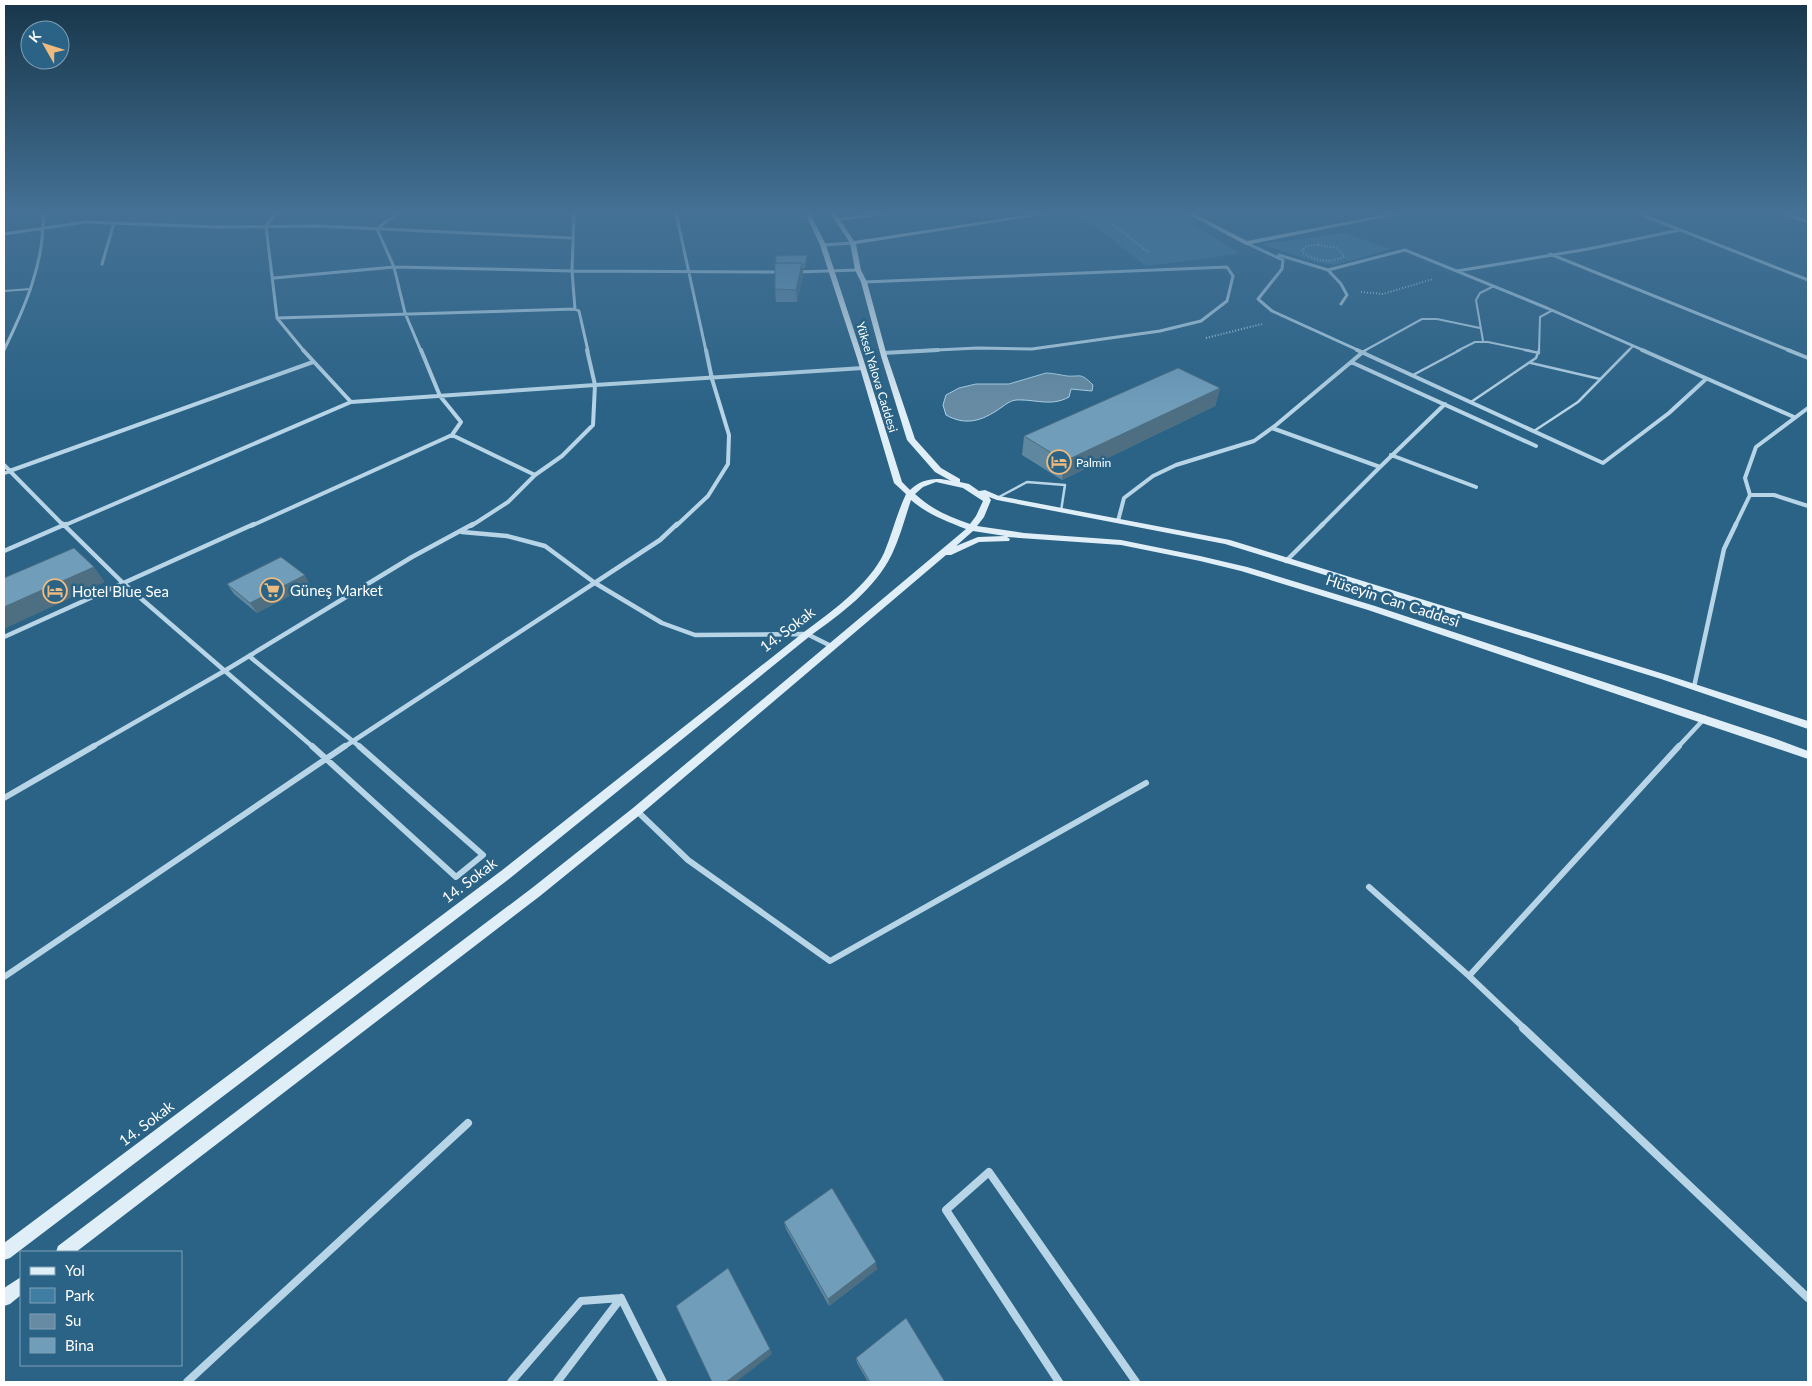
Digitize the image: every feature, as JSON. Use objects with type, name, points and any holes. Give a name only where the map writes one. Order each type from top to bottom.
[{"type":"main road","name":"Yüksel Yalova Caddesi","points":[[834,278],[898,483],[930,510],[956,524]]},
{"type":"main road","name":"Yüksel Yalova Caddesi","points":[[862,278],[883,353],[911,440],[938,470],[966,486],[997,498]]},
{"type":"main road","points":[[65,1251],[536,892],[637,812],[940,556],[985,511],[987,500],[966,486],[936,480],[920,485],[909,494]]},
{"type":"main road","name":"14. Sokak","points":[[4,1252],[505,875],[807,634],[839,611],[866,585],[887,555],[909,494]]},
{"type":"main road","name":"Hüseyin Can Caddesi","points":[[997,498],[1227,542],[1694,687],[1808,725]]},
{"type":"main road","name":"Hüseyin Can Caddesi","points":[[956,524],[970,528],[1032,537],[1110,541],[1192,556],[1326,593],[1526,661],[1705,718],[1808,756]]},
{"type":"main road","points":[[940,556],[978,540],[1032,537]]},
{"type":"main road","points":[[4,1298],[20,1286]]},
{"type":"street","points":[[4,350],[31,289],[34,278]]},
{"type":"street","points":[[277,278],[274,278],[277,318],[313,362],[351,402]]},
{"type":"street","points":[[4,637],[452,434],[461,422],[440,396],[405,313],[397,278]]},
{"type":"street","points":[[4,798],[226,670],[412,557],[461,532],[508,502],[535,475],[562,456],[593,425],[595,385],[579,311],[576,309],[573,278]]},
{"type":"street","points":[[4,977],[354,741],[660,540],[708,496],[728,464],[729,435],[712,378],[691,278]]},
{"type":"street","points":[[864,282],[969,278]]},
{"type":"street","points":[[883,353],[978,348],[1032,349],[1160,331],[1201,321],[1226,301],[1233,278]]},
{"type":"street","points":[[1275,278],[1258,300],[1272,311],[1603,463],[1669,413],[1706,379]]},
{"type":"street","points":[[1335,278],[1344,288],[1347,295],[1341,304]]},
{"type":"street","points":[[1472,278],[1553,310],[1794,417]]},
{"type":"street","points":[[1609,278],[1808,358]]},
{"type":"street","points":[[277,318],[576,309]]},
{"type":"street","points":[[1118,520],[1124,498],[1153,476],[1176,465],[1254,441],[1363,352]]},
{"type":"street","points":[[6,472],[313,362]]},
{"type":"street","points":[[1351,362],[1536,446]]},
{"type":"street","points":[[4,550],[351,402],[863,368]]},
{"type":"street","points":[[1286,561],[1391,455],[1445,404]]},
{"type":"street","points":[[1694,687],[1724,549],[1750,495],[1745,478],[1756,447],[1808,408]]},
{"type":"street","points":[[1272,428],[1380,467]]},
{"type":"street","points":[[452,434],[535,475]]},
{"type":"street","points":[[1391,455],[1476,487]]},
{"type":"street","points":[[4,465],[6,472],[123,583],[226,670],[456,876],[483,855],[354,741],[249,656]]},
{"type":"street","points":[[1750,495],[1774,495],[1808,506]]},
{"type":"street","points":[[461,532],[507,536],[545,546],[595,583],[662,623],[694,634],[807,634],[834,647]]},
{"type":"street","points":[[1469,976],[1705,718]]},
{"type":"street","points":[[637,812],[688,860],[830,961],[1146,783]]},
{"type":"street","points":[[1369,887],[1469,976],[1808,1298]]},
{"type":"street","points":[[187,1382],[468,1123]]},
{"type":"street","points":[[1059,1382],[946,1210],[990,1172],[1136,1382]]},
{"type":"street","points":[[511,1382],[581,1301],[621,1298]]},
{"type":"street","points":[[557,1382],[621,1298]]},
{"type":"street","points":[[621,1298],[663,1382]]},
{"type":"lane","points":[[1484,341],[1476,300],[1480,293],[1494,286]]},
{"type":"lane","points":[[4,291],[31,289]]},
{"type":"lane","points":[[1471,402],[1531,363],[1540,353],[1540,317],[1553,310]]},
{"type":"lane","points":[[1363,352],[1422,320],[1437,319],[1480,328]]},
{"type":"lane","points":[[1413,375],[1472,342],[1484,341],[1540,353]]},
{"type":"lane","points":[[1534,431],[1578,402],[1633,346]]},
{"type":"lane","points":[[1531,363],[1600,379]]},
{"type":"lane","points":[[997,498],[1027,482],[1065,485],[1061,511]]},
{"type":"path","points":[[1344,288],[1364,293],[1383,294],[1438,278]]},
{"type":"water","points":[[1046,373],[1083,377],[1093,385],[1092,391],[1071,389],[1069,397],[1056,402],[1016,400],[984,418],[971,421],[959,420],[946,415],[943,405],[946,395],[959,388],[976,384],[1009,384]]},
{"type":"building","points":[[775,278],[799,278],[796,290],[775,289]]},
{"type":"building","points":[[1178,368],[1220,388],[1065,461],[1024,436]]},
{"type":"building","points":[[74,548],[94,567],[4,607],[4,578]]},
{"type":"building","points":[[281,557],[305,575],[250,603],[227,584]]},
{"type":"building","points":[[832,1188],[876,1262],[828,1299],[784,1222]]},
{"type":"building","points":[[728,1268],[770,1349],[726,1382],[712,1382],[676,1306]]},
{"type":"building","points":[[906,1318],[945,1382],[870,1382],[856,1358]]},
{"type":"place","name":"Palmin","points":[[1059,462]]},
{"type":"place","name":"Güneş Market","points":[[272,590]]},
{"type":"place","name":"Hotel Blue Sea","points":[[55,591]]}]
